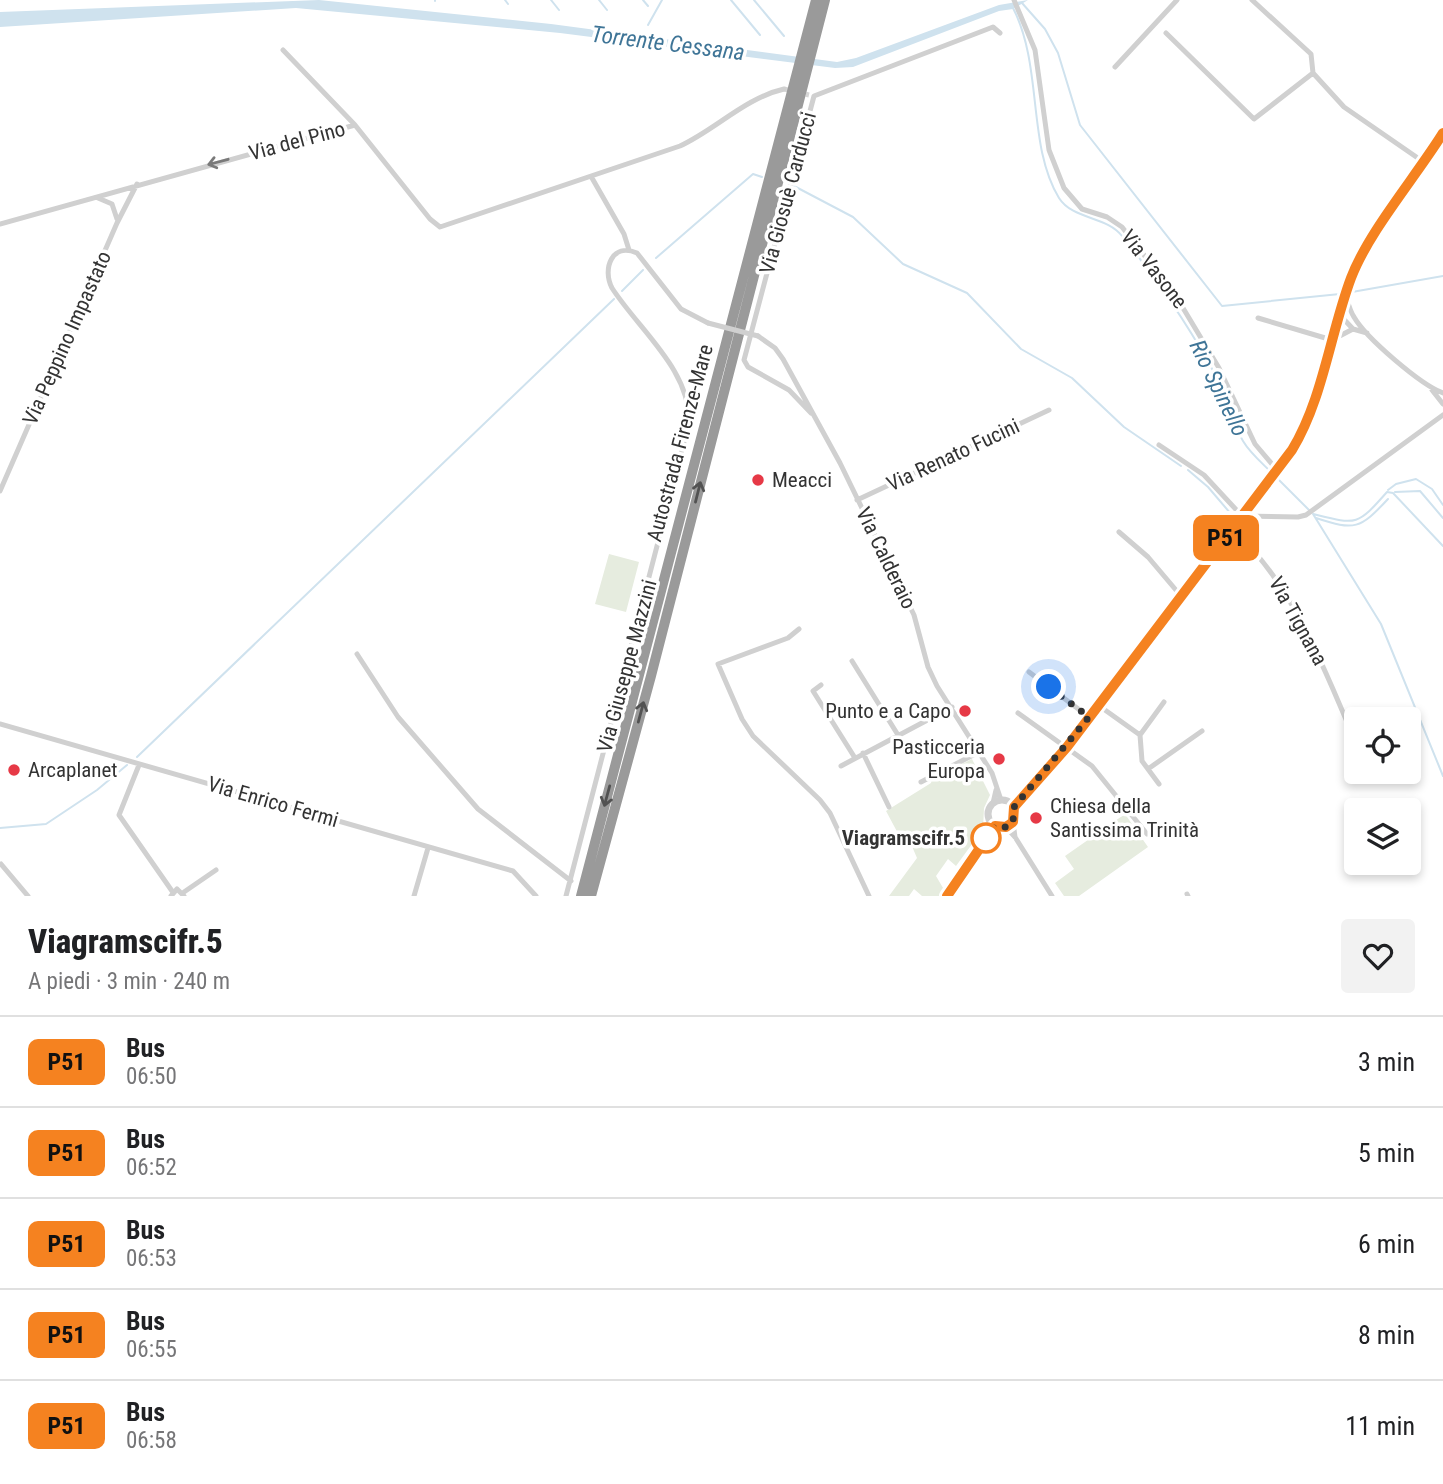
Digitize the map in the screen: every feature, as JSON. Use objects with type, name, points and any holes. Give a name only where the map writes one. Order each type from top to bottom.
[{"type":"highway","name":"Autostrada Firenze-Mare","points":[[807,54],[816,0]]},
{"type":"highway","name":"Autostrada Firenze-Mare","points":[[581,896],[803,68],[825,0]]},
{"type":"highway","name":"Autostrada Firenze-Mare","points":[[591,896],[651,676],[803,68]]},
{"type":"street","name":"Via Vasone","points":[[1014,0],[1035,50],[1049,150],[1064,188],[1082,209],[1107,216],[1122,227],[1182,305],[1219,368],[1255,444],[1275,472]]},
{"type":"street","points":[[1115,67],[1177,0]]},
{"type":"street","points":[[1252,0],[1311,54],[1313,73],[1351,114],[1425,163]]},
{"type":"street","name":"Via Giosuè Carducci","points":[[811,412],[789,390],[748,367],[744,360],[811,96],[993,27],[1000,33]]},
{"type":"street","points":[[1166,33],[1254,119],[1313,73]]},
{"type":"street","points":[[283,50],[355,125]]},
{"type":"street","points":[[629,250],[624,234],[592,178],[698,138],[742,107],[784,89]]},
{"type":"street","name":"Via del Pino","points":[[0,224],[355,125],[430,219],[440,227],[592,178]]},
{"type":"street","points":[[947,896],[986,838],[992,823],[989,809],[1022,798],[1067,747],[1303,431],[1345,295],[1365,250],[1443,134]]},
{"type":"street","name":"Via Peppino Impastato","points":[[0,491],[117,223],[137,184]]},
{"type":"street","points":[[117,223],[116,199],[119,190],[128,200]]},
{"type":"street","points":[[95,197],[109,202],[117,212]]},
{"type":"street","name":"Via Calderaio","points":[[629,250],[640,256],[681,309],[708,323],[758,336],[775,348],[857,500],[914,615],[928,667],[979,752],[1004,803]]},
{"type":"street","name":"Via Giuseppe Mazzini","points":[[566,896],[689,424],[689,406],[683,387],[607,280],[606,271],[612,258],[629,250]]},
{"type":"street","points":[[1345,295],[1354,318],[1430,387],[1443,404]]},
{"type":"street","points":[[1339,314],[1354,318]]},
{"type":"street","points":[[1339,314],[1353,329],[1368,333]]},
{"type":"street","points":[[1258,318],[1332,340],[1353,329]]},
{"type":"street","points":[[1430,387],[1443,393]]},
{"type":"street","name":"Via Renato Fucini","points":[[857,500],[1049,410]]},
{"type":"street","points":[[1159,445],[1203,475],[1242,516],[1306,515],[1443,415]]},
{"type":"street","name":"Via Tignana","points":[[1232,528],[1258,554],[1296,612],[1344,715]]},
{"type":"street","points":[[1119,531],[1148,557],[1181,596]]},
{"type":"street","points":[[799,629],[788,638],[718,664],[742,719],[753,736],[830,813],[869,896]]},
{"type":"street","points":[[358,654],[398,718],[478,809],[571,881]]},
{"type":"street","points":[[852,661],[898,736]]},
{"type":"street","points":[[1029,672],[1089,717]]},
{"type":"street","points":[[821,685],[813,691],[855,758]]},
{"type":"street","points":[[1158,784],[1142,761],[1140,735],[1164,702]]},
{"type":"street","points":[[1098,705],[1140,735]]},
{"type":"street","points":[[841,766],[952,707]]},
{"type":"street","points":[[1018,713],[1092,766],[1147,834]]},
{"type":"street","name":"Via Enrico Fermi","points":[[0,724],[513,872],[536,896]]},
{"type":"street","points":[[1148,769],[1202,731]]},
{"type":"street","points":[[921,782],[979,752]]},
{"type":"street","points":[[863,753],[889,807]]},
{"type":"street","points":[[139,765],[119,815],[172,894],[180,889],[184,894],[216,870]]},
{"type":"street","points":[[1004,803],[1015,837],[1052,896]]},
{"type":"street","points":[[992,823],[1009,825]]},
{"type":"street","points":[[414,896],[428,848]]},
{"type":"street","points":[[1,864],[28,896]]},
{"type":"shaded area","points":[[609,554],[639,562],[626,612],[595,604]]},
{"type":"shaded area","points":[[972,759],[990,795],[984,808],[983,829],[956,866],[948,859],[936,876],[946,893],[942,896],[922,896],[914,889],[909,896],[889,896],[917,858],[908,837],[901,839],[886,811],[931,783],[932,779]]},
{"type":"shaded area","points":[[1125,814],[1148,847],[1079,896],[1064,896],[1055,883],[1074,869],[1065,856]]},
{"type":"water","name":"Torrente Cessana","points":[[319,0],[551,24],[837,62],[856,58],[999,5],[1028,0],[1013,9],[999,11],[853,67],[835,68],[560,33],[296,8],[0,27],[0,12]]},
{"type":"waterway","points":[[505,0],[508,4]]},
{"type":"waterway","points":[[551,0],[559,10]]},
{"type":"waterway","points":[[599,0],[607,10]]},
{"type":"waterway","points":[[643,0],[648,6]]},
{"type":"waterway","name":"Torrente Cessana","points":[[648,25],[662,0]]},
{"type":"waterway","points":[[731,0],[760,35]]},
{"type":"waterway","points":[[754,0],[784,36]]},
{"type":"waterway","points":[[1022,3],[1045,29],[1058,53],[1080,125],[1222,306],[1340,294]]},
{"type":"waterway","name":"Rio Spinello","points":[[1013,8],[1028,55],[1043,155],[1059,198],[1073,210],[1116,230],[1136,253],[1209,363],[1243,441],[1272,473]]},
{"type":"waterway","points":[[656,258],[753,174],[762,177]]},
{"type":"waterway","points":[[794,186],[853,217],[903,264],[967,293],[1021,349],[1072,378],[1124,427],[1181,466]]},
{"type":"waterway","points":[[622,291],[643,270]]},
{"type":"waterway","points":[[1352,292],[1443,276]]},
{"type":"waterway","points":[[137,757],[614,299]]},
{"type":"waterway","points":[[1188,470],[1208,487],[1231,514]]},
{"type":"waterway","name":"Rio Spinello","points":[[1276,477],[1309,510]]},
{"type":"waterway","points":[[1388,490],[1396,484],[1416,479],[1432,489],[1443,505]]},
{"type":"waterway","points":[[1395,492],[1420,491],[1443,518]]},
{"type":"waterway","points":[[1313,514],[1339,520],[1355,520],[1369,511],[1387,492],[1393,493],[1443,546]]},
{"type":"waterway","points":[[1316,518],[1340,525],[1356,525],[1388,499]]},
{"type":"waterway","name":"Rio Spinello","points":[[1313,514],[1381,624],[1443,776]]},
{"type":"waterway","points":[[0,828],[46,824],[97,790],[127,765]]},
{"type":"tunnel","points":[[784,89],[809,95]]},
{"type":"bus line","name":"P51","points":[[947,896],[995,826],[1002,828],[1013,822],[1016,815],[1014,807],[1067,747],[1292,450],[1312,407],[1352,276],[1365,250],[1443,133]]},
{"type":"place","name":"Meacci","points":[[758,480]]},
{"type":"place","name":"Punto e a Capo","points":[[965,711]]},
{"type":"place","name":"Pasticceria Europa","points":[[999,759]]},
{"type":"place","name":"Arcaplanet","points":[[14,770]]},
{"type":"place","name":"Chiesa della Santissima Trinità","points":[[1036,818]]},
{"type":"place","name":"Viagramscifr.5","points":[[986,838]]},
{"type":"route","points":[[986,838],[995,826],[1002,828],[1013,822],[1016,815],[1014,807],[1067,747],[1089,717],[1049,687]]}]
